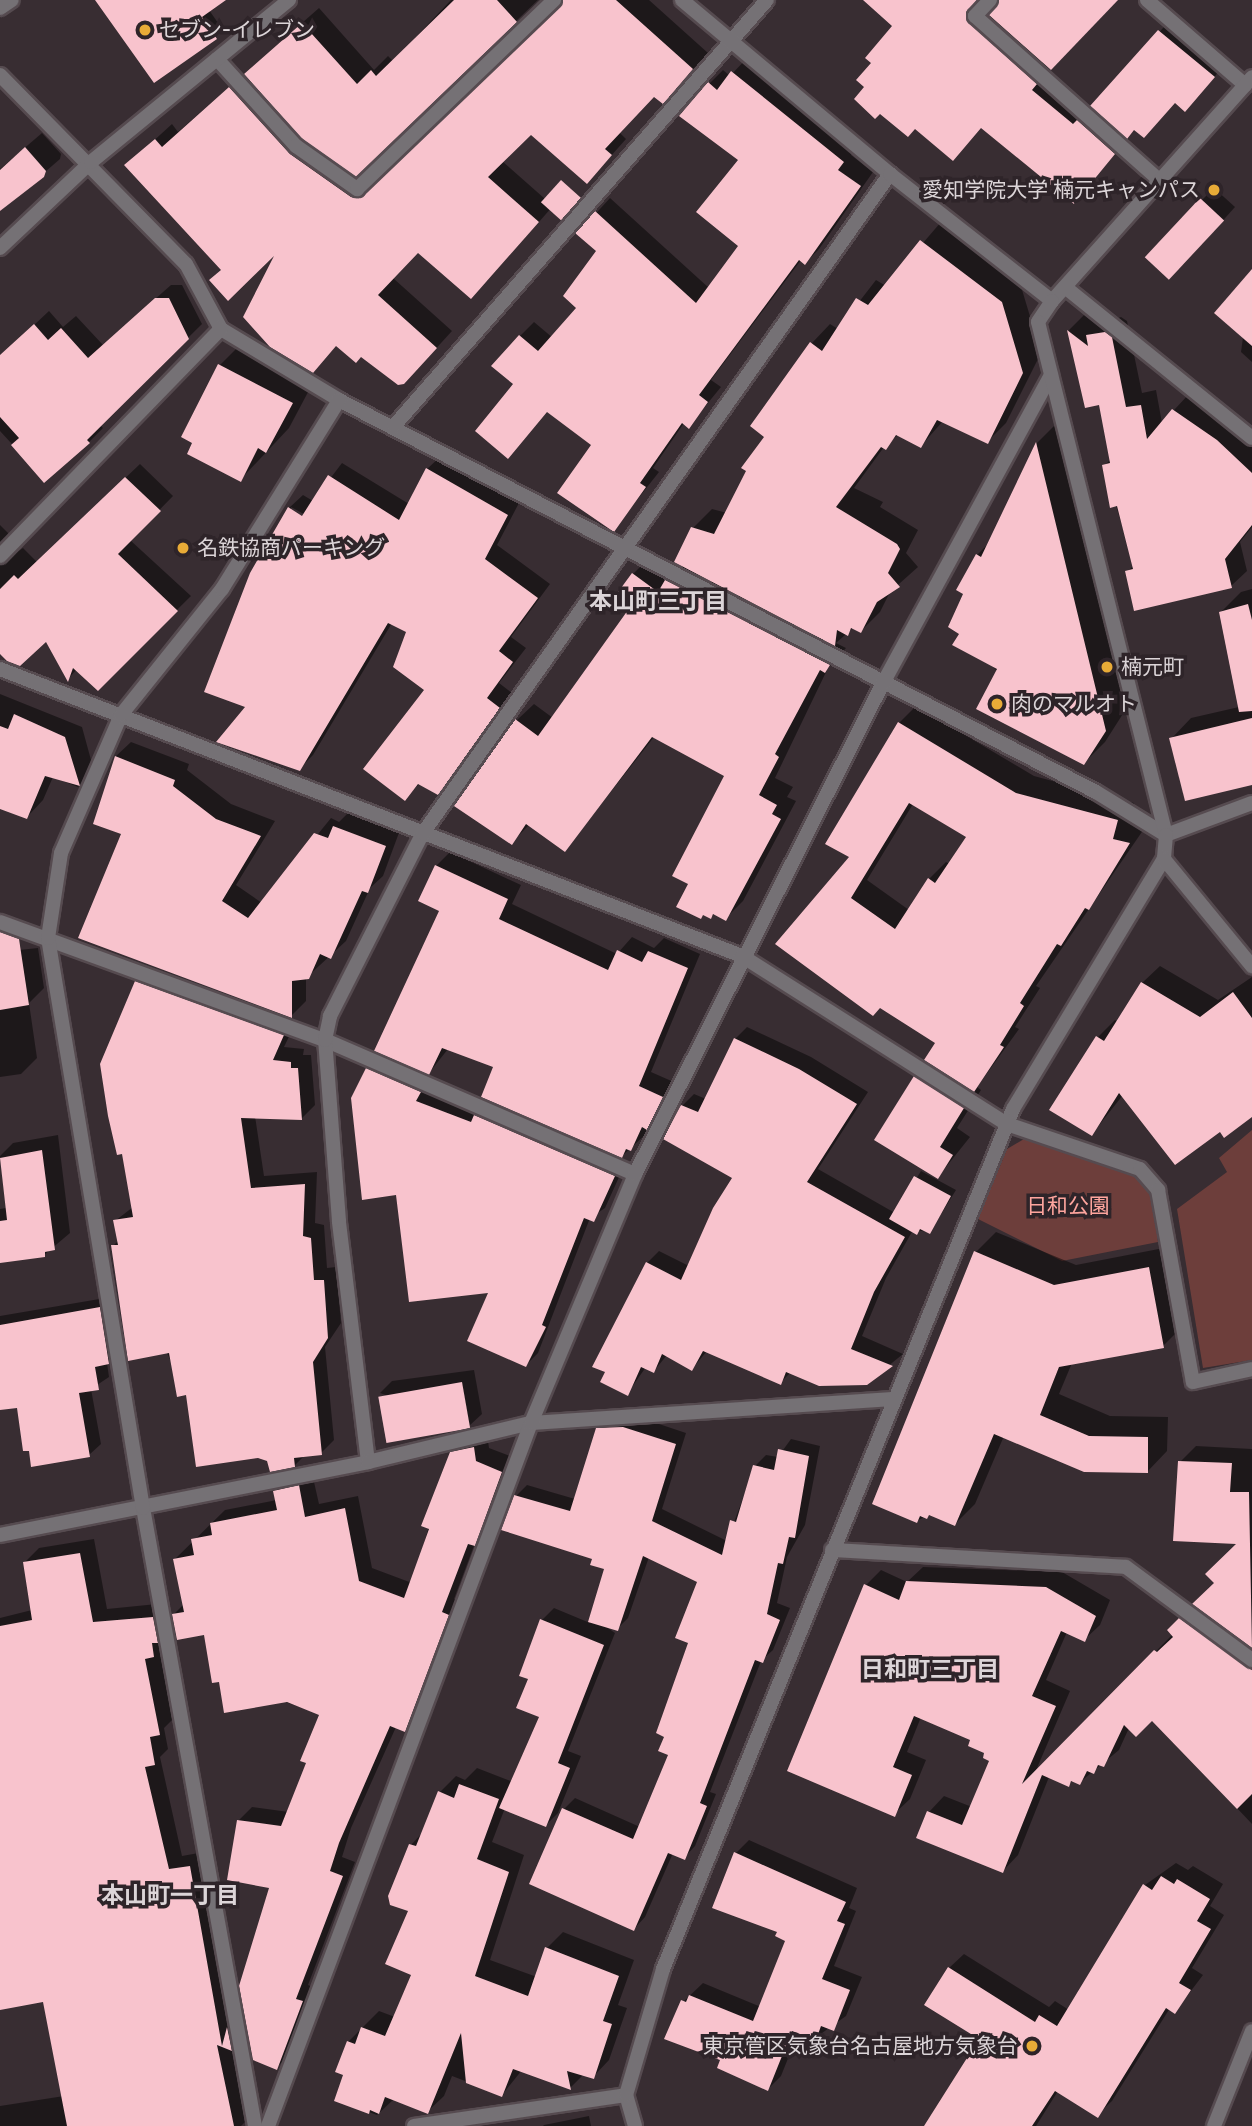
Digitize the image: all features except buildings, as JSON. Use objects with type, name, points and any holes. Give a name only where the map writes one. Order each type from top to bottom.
[{"type":"street","points":[[0,8],[12,0]]},
{"type":"street","points":[[0,248],[91,162],[289,0]]},
{"type":"street","points":[[217,59],[296,146],[357,189],[554,0]]},
{"type":"street","points":[[682,0],[890,174],[1052,301]]},
{"type":"street","points":[[394,426],[767,0]]},
{"type":"street","points":[[990,0],[975,16],[1158,180]]},
{"type":"street","points":[[635,2126],[626,2095],[663,1969],[1007,1124],[1164,859],[1166,835],[1038,321],[1052,301],[1248,81],[1147,0]]},
{"type":"street","points":[[0,75],[91,162],[186,264],[221,329],[339,400],[394,426],[882,685],[1096,792],[1166,835]]},
{"type":"street","points":[[368,1462],[340,1221],[326,1040],[330,1016],[422,833],[890,174]]},
{"type":"street","points":[[1065,287],[1252,438]]},
{"type":"street","points":[[0,556],[221,329]]},
{"type":"street","points":[[268,2126],[531,1423],[635,1174],[742,956],[882,685],[1051,375]]},
{"type":"street","points":[[255,2126],[143,1508],[48,938],[61,853],[121,715],[222,589],[339,400]]},
{"type":"street","points":[[0,669],[742,956],[1007,1124],[1140,1168],[1158,1190],[1193,1382],[1252,1370]]},
{"type":"street","points":[[1166,835],[1252,803]]},
{"type":"street","points":[[1164,859],[1252,966]]},
{"type":"street","points":[[0,922],[326,1040],[635,1174]]},
{"type":"street","points":[[0,1535],[368,1462],[531,1423],[893,1399]]},
{"type":"street","points":[[832,1550],[1126,1567],[1252,1660]]},
{"type":"street","points":[[1214,2126],[1252,2031]]},
{"type":"street","points":[[414,2126],[626,2095]]},
{"type":"green space","points":[[1252,1130],[1252,1360],[1203,1368],[1177,1209],[1227,1172],[1219,1158]]},
{"type":"green space","name":"日和公園","points":[[1024,1139],[1136,1175],[1152,1193],[1158,1242],[1062,1261],[978,1219],[1007,1149]]},
{"type":"place","name":"セブン-イレブン","points":[[145,30]]},
{"type":"place","name":"愛知学院大学 楠元キャンパス","points":[[1214,190]]},
{"type":"place","name":"名鉄協商パーキング","points":[[183,548]]},
{"type":"place","name":"楠元町","points":[[1107,667]]},
{"type":"place","name":"肉のマルオト","points":[[997,704]]},
{"type":"place","name":"東京管区気象台名古屋地方気象台","points":[[1032,2046]]},
{"type":"district","name":"本山町三丁目","points":[[658,601]]},
{"type":"district","name":"日和町三丁目","points":[[930,1669]]},
{"type":"district","name":"本山町一丁目","points":[[170,1895]]}]
